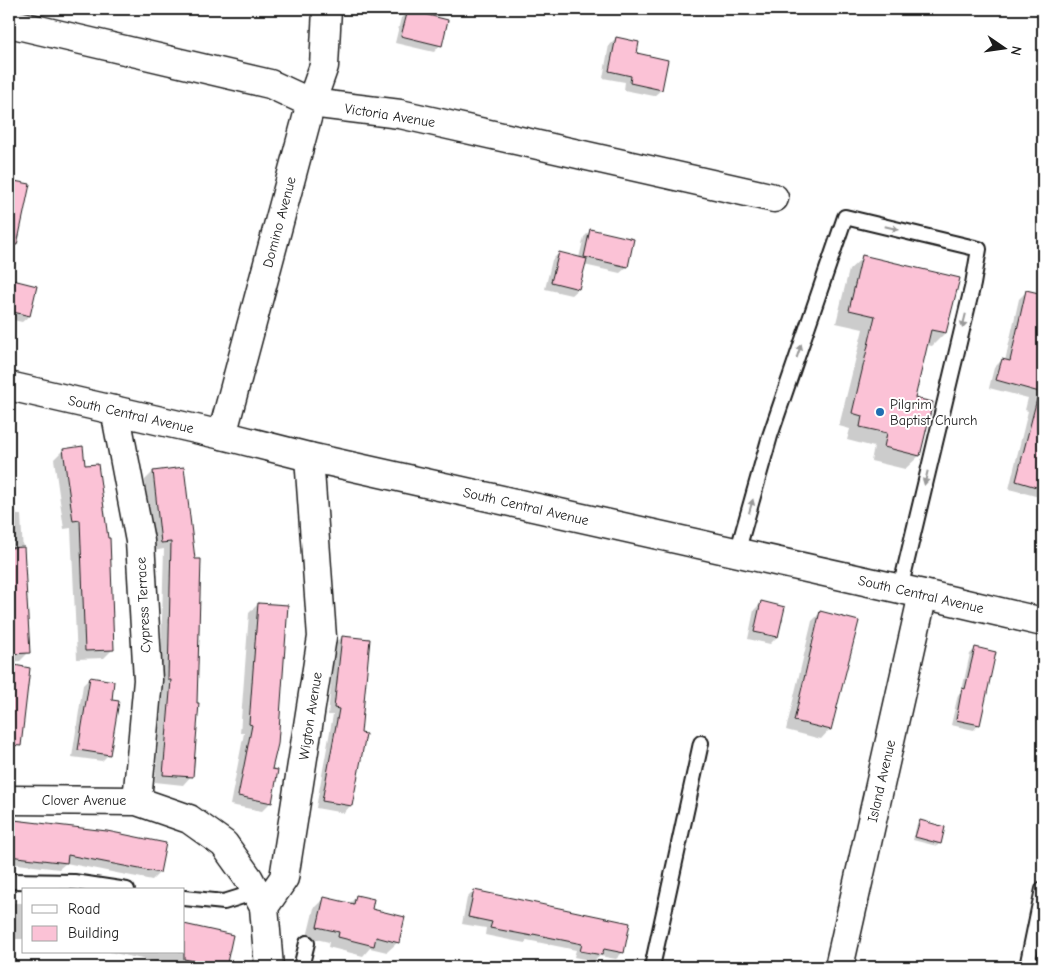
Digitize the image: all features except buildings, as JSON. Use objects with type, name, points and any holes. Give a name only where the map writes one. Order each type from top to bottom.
[{"type":"street","name":"Domino Avenue","points":[[222,435],[311,103],[324,66],[327,9]]},
{"type":"street","name":"Victoria Avenue","points":[[9,23],[270,84],[311,103],[400,114],[774,198]]},
{"type":"street","name":"South Central Avenue","points":[[9,386],[309,457],[912,591],[1043,622]]},
{"type":"street","name":"Cypress Terrace","points":[[115,410],[140,541],[148,680],[137,800]]},
{"type":"street","name":"Wigton Avenue","points":[[260,899],[284,878],[322,637],[309,457]]},
{"type":"street","name":"Island Avenue","points":[[839,967],[912,591]]},
{"type":"street","name":"Clover Avenue","points":[[9,800],[137,800],[189,819],[224,844],[249,879],[260,899]]},
{"type":"street","points":[[260,899],[269,967]]},
{"type":"lane","points":[[738,553],[770,436],[845,217],[979,249],[912,591]]},
{"type":"lane","points":[[652,967],[701,743]]},
{"type":"lane","points":[[9,881],[74,882],[114,888]]},
{"type":"lane","points":[[1027,967],[1043,889]]},
{"type":"lane","points":[[185,898],[224,902],[260,899]]},
{"type":"lane","points":[[302,967],[307,943]]},
{"type":"place","name":"Pilgrim Baptist Church","points":[[880,412]]}]
